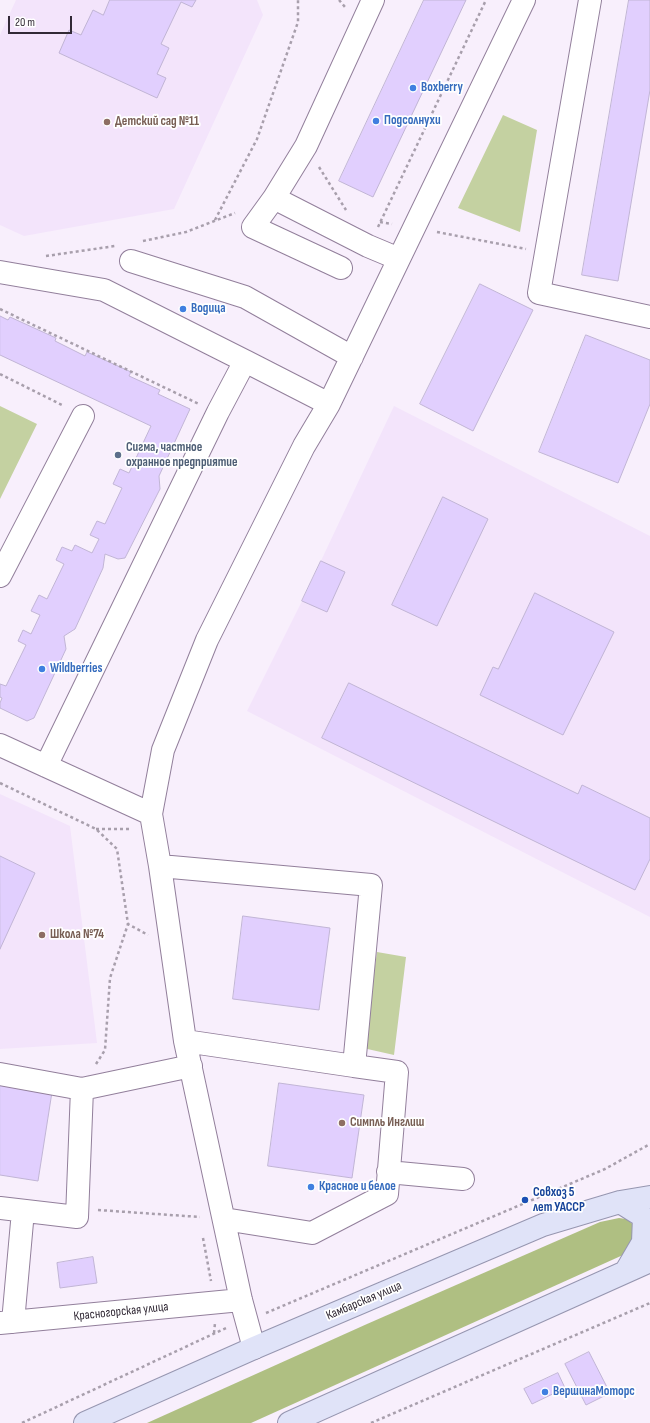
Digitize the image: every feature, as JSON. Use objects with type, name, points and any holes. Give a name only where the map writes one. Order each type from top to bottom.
[{"type":"main road","name":"Камбарская улица","points":[[85,1423],[254,1348],[543,1225],[620,1202],[650,1197]]},
{"type":"main road","points":[[620,1202],[644,1218],[643,1242],[626,1271]]},
{"type":"main road","points":[[289,1423],[650,1261]]},
{"type":"street","points":[[341,268],[253,227],[274,198],[306,146],[373,0]]},
{"type":"street","points":[[254,1348],[241,1300],[185,1041],[153,822],[163,750],[207,640],[304,446],[329,404],[524,0]]},
{"type":"street","points":[[590,0],[539,292],[650,317]]},
{"type":"street","points":[[274,198],[368,246],[398,259]]},
{"type":"street","points":[[131,261],[245,297],[352,357]]},
{"type":"street","points":[[0,272],[104,290],[245,360],[329,404]]},
{"type":"street","points":[[46,766],[218,412],[245,360]]},
{"type":"street","points":[[0,576],[83,416]]},
{"type":"street","points":[[0,745],[46,766],[153,822]]},
{"type":"street","points":[[160,866],[371,885],[354,1066]]},
{"type":"street","points":[[185,1041],[397,1072],[387,1194],[312,1233],[224,1219]]},
{"type":"street","points":[[0,1074],[82,1089],[191,1066]]},
{"type":"street","points":[[0,1208],[77,1216],[82,1089]]},
{"type":"street","points":[[388,1172],[463,1179]]},
{"type":"street","points":[[7,1323],[23,1211]]},
{"type":"street","name":"Красногорская улица","points":[[7,1323],[241,1300]]},
{"type":"path","points":[[214,220],[257,138],[298,22],[298,0]]},
{"type":"path","points":[[368,246],[486,0]]},
{"type":"path","points":[[306,146],[348,213]]},
{"type":"path","points":[[380,222],[414,227],[546,254]]},
{"type":"path","points":[[0,309],[218,412]]},
{"type":"path","points":[[0,374],[83,416]]},
{"type":"path","points":[[0,783],[96,829],[117,849],[128,924],[110,978],[105,1050],[82,1089]]},
{"type":"path","points":[[96,829],[153,822]]},
{"type":"path","points":[[128,924],[148,935]]},
{"type":"path","points":[[273,1310],[605,1169],[650,1144]]},
{"type":"path","points":[[77,1209],[224,1219]]},
{"type":"path","points":[[198,1210],[200,1217]]},
{"type":"path","points":[[22,1423],[214,1333],[215,1302],[202,1233]]},
{"type":"path","points":[[371,1423],[650,1303]]},
{"type":"shaded area","name":"Детский сад №11","points":[[16,0],[257,0],[263,15],[174,209],[24,236],[0,225],[0,35]]},
{"type":"shaded area","points":[[394,406],[650,536],[650,917],[247,711],[302,601]]},
{"type":"shaded area","name":"Школа №74","points":[[0,794],[70,826],[97,1043],[0,1049]]},
{"type":"green space","points":[[503,115],[537,130],[520,232],[458,208]]},
{"type":"green space","points":[[0,406],[37,424],[0,499]]},
{"type":"green space","points":[[377,952],[406,957],[394,1055],[363,1048]]},
{"type":"green space","points":[[619,1218],[626,1219],[634,1225],[636,1237],[623,1255],[251,1423],[147,1423],[367,1324],[600,1222]]},
{"type":"building","points":[[110,0],[196,0],[192,7],[181,2],[161,44],[169,48],[157,74],[166,78],[157,98],[59,53],[69,30],[81,35],[93,10],[103,15]]},
{"type":"building","points":[[424,0],[466,0],[373,197],[339,181]]},
{"type":"building","points":[[629,0],[650,0],[650,90],[618,281],[582,275]]},
{"type":"building","points":[[480,284],[533,310],[473,431],[420,404]]},
{"type":"building","points":[[0,316],[8,320],[10,317],[56,338],[55,341],[85,356],[87,352],[131,372],[129,376],[160,390],[158,394],[190,409],[159,476],[160,489],[125,558],[118,559],[105,554],[103,568],[75,629],[64,636],[66,649],[34,718],[27,721],[0,708],[2,698],[0,697],[0,684],[6,686],[26,645],[18,641],[23,630],[31,634],[40,615],[31,611],[39,595],[47,599],[64,564],[56,560],[62,547],[72,551],[75,545],[92,553],[99,539],[90,535],[97,521],[105,524],[122,488],[113,484],[120,469],[129,473],[151,426],[0,355]]},
{"type":"building","points":[[586,335],[650,360],[650,404],[618,483],[539,452]]},
{"type":"building","points":[[443,497],[488,519],[437,626],[392,605]]},
{"type":"building","points":[[321,561],[345,572],[327,612],[302,601]]},
{"type":"building","points":[[535,593],[614,632],[563,735],[480,695],[493,667],[498,669]]},
{"type":"building","points":[[349,683],[578,794],[582,785],[650,818],[650,859],[635,890],[322,738]]},
{"type":"building","points":[[0,856],[35,873],[0,949]]},
{"type":"building","points":[[243,916],[330,928],[319,1010],[233,999]]},
{"type":"building","points":[[0,1083],[52,1092],[38,1181],[0,1175]]},
{"type":"building","points":[[279,1083],[364,1095],[352,1178],[268,1166]]},
{"type":"building","points":[[93,1257],[97,1283],[60,1288],[57,1263]]},
{"type":"building","points":[[589,1352],[610,1393],[586,1405],[565,1364]]},
{"type":"building","points":[[558,1373],[565,1388],[532,1404],[524,1389]]},
{"type":"place","name":"Boxberry","points":[[413,88]]},
{"type":"place","name":"Подсолнухи","points":[[376,121]]},
{"type":"place","name":"Детский сад №11","points":[[107,122]]},
{"type":"place","name":"Водица","points":[[183,309]]},
{"type":"place","name":"Сигма, частное охранное предприятие","points":[[118,455]]},
{"type":"place","name":"Wildberries","points":[[42,669]]},
{"type":"place","name":"Школа №74","points":[[42,935]]},
{"type":"place","name":"Симпль Инглиш","points":[[342,1123]]},
{"type":"place","name":"Красное и белое","points":[[311,1187]]},
{"type":"place","name":"Совхоз 5 лет УАССР","points":[[525,1200]]},
{"type":"place","name":"ВершинаМоторс","points":[[545,1392]]}]
